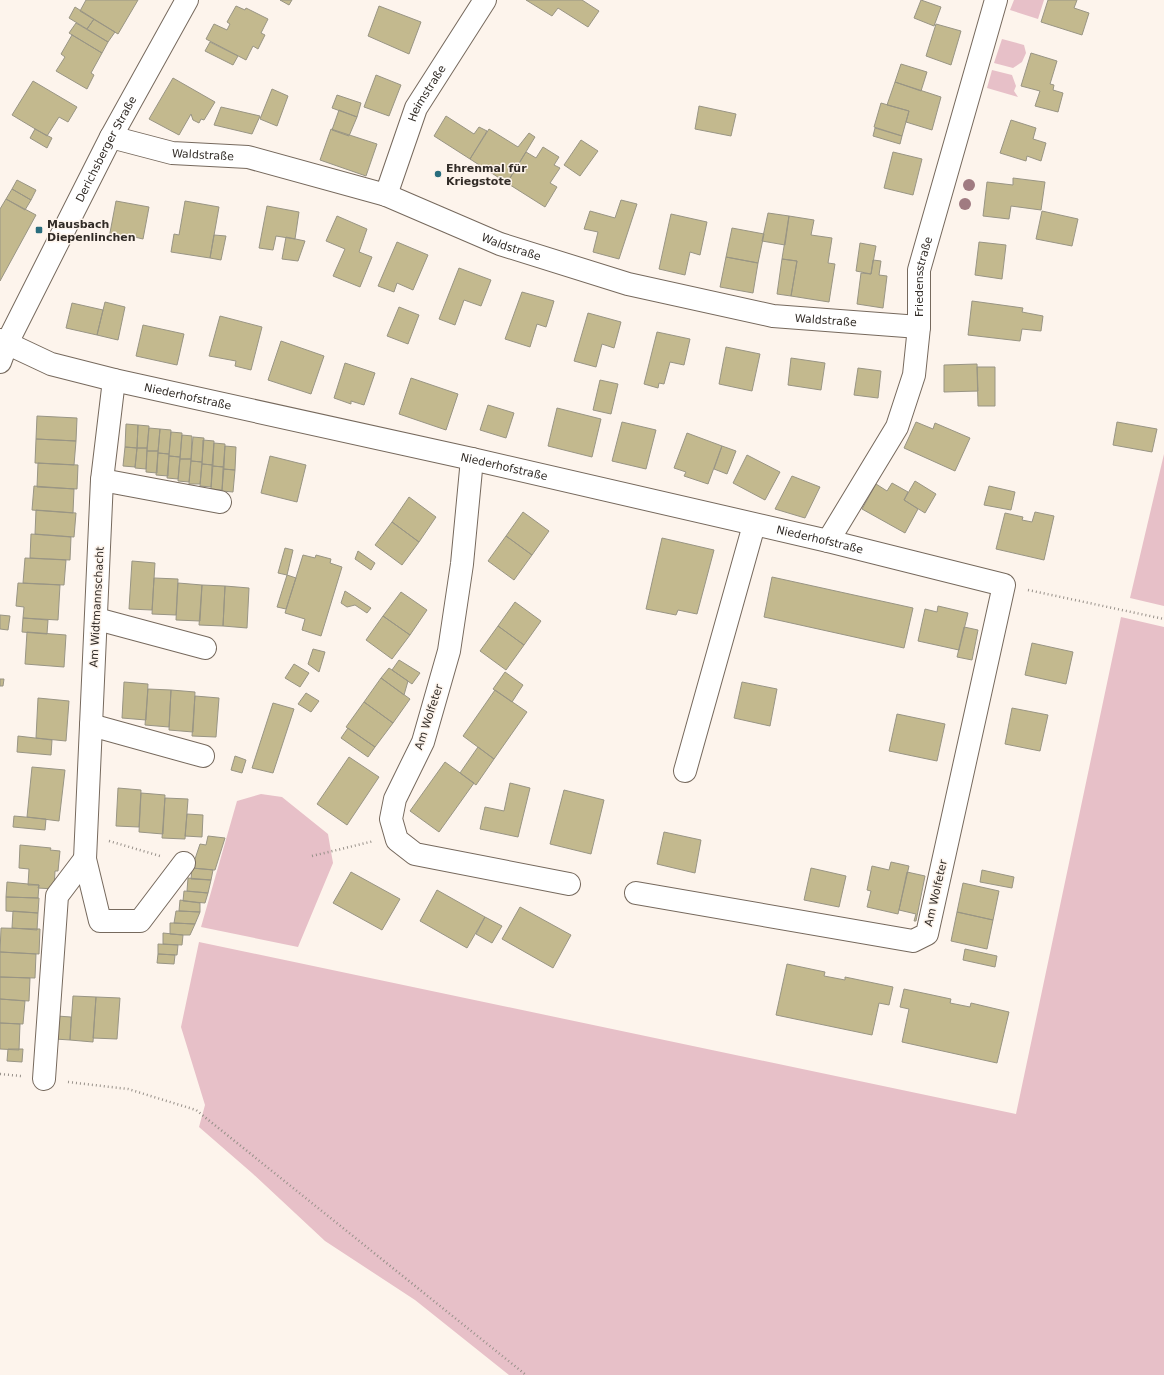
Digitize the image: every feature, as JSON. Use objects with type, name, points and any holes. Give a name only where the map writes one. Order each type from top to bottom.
[{"type":"street","name":"Derichsberger Straße","points":[[2,348],[111,137],[187,0]]},
{"type":"street","name":"Heimstraße","points":[[386,196],[416,108],[485,0]]},
{"type":"street","name":"Friedensstraße","points":[[828,541],[897,428],[914,375],[919,327],[919,270],[996,0]]},
{"type":"street","name":"Waldstraße","points":[[111,137],[172,153],[248,157],[386,196],[500,244],[628,284],[773,316],[919,327]]},
{"type":"street","name":"Niederhofstraße","points":[[2,348],[51,364],[114,380],[472,459],[828,541],[1004,585]]},
{"type":"street","name":"Am Widtmannschacht","points":[[114,380],[102,480],[97,619],[85,859],[100,921],[140,920],[184,863]]},
{"type":"street","name":"Am Wolfeter","points":[[396,836],[391,819],[395,798],[423,742],[449,651],[462,564],[472,459]]},
{"type":"street","points":[[102,480],[220,502]]},
{"type":"street","points":[[685,770],[754,525]]},
{"type":"street","name":"Am Wolfeter","points":[[636,893],[913,941],[927,934],[1004,585]]},
{"type":"street","points":[[97,619],[205,648]]},
{"type":"street","points":[[92,725],[202,756]]},
{"type":"street","points":[[396,836],[397,840],[416,854],[569,884]]},
{"type":"street","points":[[44,1079],[57,896],[85,859]]},
{"type":"path","points":[[1004,585],[1164,619]]},
{"type":"path","points":[[86,834],[184,863]]},
{"type":"path","points":[[312,856],[396,836]]},
{"type":"path","points":[[0,1074],[128,1089],[196,1110],[526,1375]]},
{"type":"shaded area","points":[[1014,0],[1044,0],[1038,19],[1010,10]]},
{"type":"shaded area","points":[[1002,39],[1024,45],[1026,53],[1022,62],[1013,68],[994,63]]},
{"type":"shaded area","points":[[992,70],[1012,75],[1016,86],[1014,91],[1018,97],[987,88]]},
{"type":"shaded area","points":[[1164,454],[1164,606],[1130,598]]},
{"type":"shaded area","points":[[1121,617],[1164,627],[1164,1375],[509,1375],[415,1300],[325,1241],[252,1173],[199,1127],[205,1105],[181,1027],[199,942],[1016,1114]]},
{"type":"shaded area","points":[[261,794],[282,797],[328,834],[333,863],[298,947],[201,927],[237,801]]},
{"type":"building","points":[[86,0],[138,0],[118,34],[80,11]]},
{"type":"building","points":[[280,0],[292,0],[289,5]]},
{"type":"building","points":[[526,0],[582,0],[599,11],[588,27],[558,8],[552,16]]},
{"type":"building","points":[[921,0],[941,7],[934,26],[914,18]]},
{"type":"building","points":[[1048,0],[1077,0],[1074,8],[1089,13],[1082,35],[1041,22]]},
{"type":"building","points":[[236,6],[245,10],[246,8],[268,19],[261,33],[265,35],[258,49],[253,46],[246,60],[206,39],[214,24],[227,30],[230,24],[227,22]]},
{"type":"building","points":[[379,6],[421,22],[409,54],[368,36]]},
{"type":"building","points":[[75,7],[94,19],[87,29],[69,18]]},
{"type":"building","points":[[94,19],[115,32],[108,42],[87,29]]},
{"type":"building","points":[[76,23],[108,42],[102,53],[69,33]]},
{"type":"building","points":[[936,24],[961,31],[951,65],[926,56]]},
{"type":"building","points":[[72,35],[102,53],[91,73],[94,75],[87,89],[56,71],[65,57],[61,54]]},
{"type":"building","points":[[210,42],[238,56],[233,65],[205,51]]},
{"type":"building","points":[[1031,53],[1057,61],[1050,84],[1054,85],[1053,90],[1063,93],[1058,112],[1035,106],[1040,91],[1021,86]]},
{"type":"building","points":[[901,64],[927,72],[921,91],[895,82]]},
{"type":"building","points":[[376,75],[401,85],[389,116],[364,107]]},
{"type":"building","points":[[173,78],[215,102],[204,120],[201,119],[199,123],[193,120],[191,114],[179,135],[149,119]]},
{"type":"building","points":[[33,81],[77,107],[68,122],[59,117],[47,136],[12,115]]},
{"type":"building","points":[[895,82],[941,97],[932,130],[906,122],[909,111],[887,105]]},
{"type":"building","points":[[272,89],[288,96],[277,126],[260,119]]},
{"type":"building","points":[[337,95],[361,103],[357,117],[332,108]]},
{"type":"building","points":[[881,103],[909,111],[902,136],[874,127]]},
{"type":"building","points":[[699,106],[736,114],[731,136],[695,129]]},
{"type":"building","points":[[221,107],[260,116],[252,134],[214,125]]},
{"type":"building","points":[[339,110],[357,117],[349,136],[332,130]]},
{"type":"building","points":[[446,116],[474,134],[479,127],[487,131],[470,159],[434,136]]},
{"type":"building","points":[[1011,120],[1036,128],[1033,139],[1046,143],[1041,161],[1027,156],[1026,161],[1000,153]]},
{"type":"building","points":[[875,128],[902,136],[900,144],[873,136]]},
{"type":"building","points":[[35,129],[52,138],[47,148],[30,138]]},
{"type":"building","points":[[331,129],[377,144],[366,176],[320,160]]},
{"type":"building","points":[[489,129],[518,147],[529,133],[535,137],[507,183],[470,159]]},
{"type":"building","points":[[581,140],[598,151],[580,176],[564,165]]},
{"type":"building","points":[[543,147],[559,157],[554,165],[560,168],[550,183],[557,187],[545,207],[507,183],[526,152],[536,158]]},
{"type":"building","points":[[893,152],[922,159],[913,195],[884,188]]},
{"type":"building","points":[[1013,178],[1045,182],[1041,210],[1011,206],[1009,219],[983,216],[987,182],[1013,185]]},
{"type":"building","points":[[17,180],[36,190],[31,200],[12,189]]},
{"type":"building","points":[[12,189],[31,200],[25,210],[6,199]]},
{"type":"building","points":[[6,199],[36,215],[0,281],[0,209]]},
{"type":"building","points":[[621,200],[637,204],[619,259],[593,252],[598,232],[584,229],[590,211],[615,218]]},
{"type":"building","points":[[116,201],[149,207],[143,239],[126,235],[124,241],[109,238]]},
{"type":"building","points":[[185,201],[219,207],[210,258],[171,252],[174,234],[179,235]]},
{"type":"building","points":[[267,206],[299,212],[295,239],[276,236],[273,250],[259,248]]},
{"type":"building","points":[[1042,211],[1078,219],[1072,246],[1036,239]]},
{"type":"building","points":[[768,213],[789,216],[785,245],[762,241]]},
{"type":"building","points":[[671,214],[707,222],[700,255],[690,252],[685,275],[659,269]]},
{"type":"building","points":[[337,216],[367,229],[359,252],[372,257],[360,287],[333,276],[345,249],[326,241]]},
{"type":"building","points":[[789,216],[814,220],[811,235],[832,238],[828,263],[835,264],[829,302],[791,296],[797,261],[782,259]]},
{"type":"building","points":[[732,228],[764,234],[758,263],[726,257]]},
{"type":"building","points":[[214,235],[226,236],[221,260],[210,258]]},
{"type":"building","points":[[286,237],[305,241],[298,261],[282,259]]},
{"type":"building","points":[[397,242],[428,255],[413,290],[397,283],[394,292],[378,286]]},
{"type":"building","points":[[979,242],[1006,245],[1002,279],[975,275]]},
{"type":"building","points":[[860,243],[876,246],[871,274],[856,271]]},
{"type":"building","points":[[726,257],[758,263],[753,293],[720,287]]},
{"type":"building","points":[[782,259],[797,261],[791,296],[777,294]]},
{"type":"building","points":[[873,260],[881,261],[879,275],[887,276],[883,308],[857,304],[861,273],[871,274]]},
{"type":"building","points":[[459,268],[491,280],[481,306],[464,300],[455,325],[439,319]]},
{"type":"building","points":[[522,292],[554,301],[546,327],[537,324],[530,347],[505,339]]},
{"type":"building","points":[[972,301],[1023,308],[1022,312],[1043,316],[1041,331],[1022,329],[1020,341],[968,335]]},
{"type":"building","points":[[105,302],[125,307],[118,340],[97,335]]},
{"type":"building","points":[[72,303],[103,310],[97,335],[66,328]]},
{"type":"building","points":[[399,307],[419,315],[408,344],[387,336]]},
{"type":"building","points":[[588,313],[621,322],[614,348],[602,344],[596,367],[574,361]]},
{"type":"building","points":[[220,316],[262,327],[251,370],[235,366],[236,361],[209,356]]},
{"type":"building","points":[[143,325],[184,334],[177,365],[136,356]]},
{"type":"building","points":[[657,332],[690,339],[684,365],[670,362],[664,384],[659,383],[658,388],[644,384]]},
{"type":"building","points":[[281,341],[324,356],[311,394],[268,380]]},
{"type":"building","points":[[726,347],[760,354],[752,391],[719,384]]},
{"type":"building","points":[[791,358],[825,363],[821,390],[788,385]]},
{"type":"building","points":[[345,363],[375,373],[364,405],[351,401],[351,404],[334,398]]},
{"type":"building","points":[[977,364],[978,391],[944,392],[944,365]]},
{"type":"building","points":[[977,367],[995,367],[995,406],[978,406]]},
{"type":"building","points":[[858,368],[881,371],[878,398],[854,395]]},
{"type":"building","points":[[411,378],[458,394],[446,430],[399,414]]},
{"type":"building","points":[[600,380],[618,384],[611,414],[593,410]]},
{"type":"building","points":[[488,405],[514,413],[506,438],[480,430]]},
{"type":"building","points":[[557,408],[601,419],[592,457],[548,446]]},
{"type":"building","points":[[37,416],[77,418],[76,441],[36,439]]},
{"type":"building","points":[[622,422],[656,430],[646,469],[612,461]]},
{"type":"building","points":[[916,422],[933,429],[935,423],[970,438],[955,471],[904,448]]},
{"type":"building","points":[[1117,422],[1157,429],[1152,452],[1113,445]]},
{"type":"building","points":[[126,424],[138,425],[137,448],[125,447]]},
{"type":"building","points":[[138,425],[149,426],[147,448],[137,448]]},
{"type":"building","points":[[149,428],[160,429],[158,451],[147,451]]},
{"type":"building","points":[[160,429],[171,430],[169,454],[158,453]]},
{"type":"building","points":[[171,432],[182,433],[180,457],[169,456]]},
{"type":"building","points":[[687,433],[722,446],[708,484],[684,476],[686,472],[674,468]]},
{"type":"building","points":[[182,435],[192,436],[191,459],[180,459]]},
{"type":"building","points":[[193,437],[204,438],[202,462],[191,461]]},
{"type":"building","points":[[36,439],[76,441],[74,465],[35,463]]},
{"type":"building","points":[[203,440],[214,441],[213,465],[202,464]]},
{"type":"building","points":[[214,443],[225,444],[224,467],[212,466]]},
{"type":"building","points":[[225,446],[236,447],[235,470],[223,469]]},
{"type":"building","points":[[722,446],[736,451],[727,474],[714,469]]},
{"type":"building","points":[[125,447],[137,448],[135,467],[123,466]]},
{"type":"building","points":[[137,448],[147,448],[146,469],[135,468]]},
{"type":"building","points":[[147,451],[158,451],[157,473],[146,472]]},
{"type":"building","points":[[158,453],[169,454],[168,476],[156,475]]},
{"type":"building","points":[[747,455],[780,472],[765,500],[733,483]]},
{"type":"building","points":[[169,456],[180,457],[178,479],[167,478]]},
{"type":"building","points":[[270,456],[306,465],[297,502],[261,493]]},
{"type":"building","points":[[180,459],[191,459],[189,482],[178,481]]},
{"type":"building","points":[[191,461],[202,462],[200,484],[189,484]]},
{"type":"building","points":[[38,463],[78,465],[77,489],[37,487]]},
{"type":"building","points":[[202,464],[213,465],[211,487],[200,486]]},
{"type":"building","points":[[212,466],[224,467],[222,490],[211,489]]},
{"type":"building","points":[[223,469],[235,470],[233,492],[222,491]]},
{"type":"building","points":[[792,476],[820,487],[805,518],[775,509]]},
{"type":"building","points":[[915,481],[936,494],[925,513],[904,500]]},
{"type":"building","points":[[892,483],[908,492],[904,500],[918,509],[905,533],[862,509],[876,484],[887,491]]},
{"type":"building","points":[[34,486],[74,489],[73,513],[32,510]]},
{"type":"building","points":[[989,486],[1015,492],[1011,510],[984,505]]},
{"type":"building","points":[[409,497],[436,517],[419,542],[392,522]]},
{"type":"building","points":[[36,510],[76,513],[74,537],[35,534]]},
{"type":"building","points":[[523,512],[549,531],[532,555],[506,536]]},
{"type":"building","points":[[1035,512],[1054,516],[1044,560],[996,549],[1005,513],[1023,517],[1022,520],[1032,522]]},
{"type":"building","points":[[392,522],[419,542],[402,565],[375,545]]},
{"type":"building","points":[[31,534],[71,537],[70,560],[30,558]]},
{"type":"building","points":[[506,536],[532,555],[514,580],[488,561]]},
{"type":"building","points":[[662,538],[714,550],[697,614],[678,610],[676,615],[646,609]]},
{"type":"building","points":[[285,548],[293,550],[287,575],[278,573]]},
{"type":"building","points":[[358,551],[375,563],[371,570],[355,559]]},
{"type":"building","points":[[303,555],[315,558],[316,555],[331,559],[330,563],[342,567],[321,636],[302,630],[305,619],[285,613]]},
{"type":"building","points":[[25,558],[66,560],[64,585],[23,583]]},
{"type":"building","points":[[132,561],[155,563],[152,610],[129,609]]},
{"type":"building","points":[[287,575],[296,578],[286,609],[277,607]]},
{"type":"building","points":[[772,577],[913,608],[904,648],[764,617]]},
{"type":"building","points":[[154,578],[178,579],[176,615],[152,614]]},
{"type":"building","points":[[18,583],[60,585],[58,620],[23,618],[24,607],[16,606]]},
{"type":"building","points":[[178,583],[202,585],[200,621],[176,620]]},
{"type":"building","points":[[202,585],[225,586],[223,626],[199,625]]},
{"type":"building","points":[[225,586],[249,588],[247,628],[223,626]]},
{"type":"building","points":[[345,591],[371,608],[367,613],[355,605],[347,607],[341,603]]},
{"type":"building","points":[[401,592],[427,610],[410,635],[383,616]]},
{"type":"building","points":[[515,602],[541,621],[524,645],[498,626]]},
{"type":"building","points":[[938,606],[968,613],[959,650],[918,641],[925,609],[937,612]]},
{"type":"building","points":[[0,615],[10,616],[8,630],[0,629]]},
{"type":"building","points":[[383,616],[410,635],[392,659],[366,640]]},
{"type":"building","points":[[23,618],[48,620],[47,634],[22,632]]},
{"type":"building","points":[[498,626],[524,645],[506,670],[480,651]]},
{"type":"building","points":[[964,627],[978,630],[972,660],[957,657]]},
{"type":"building","points":[[27,632],[66,635],[64,667],[25,664]]},
{"type":"building","points":[[1032,643],[1073,652],[1066,684],[1025,675]]},
{"type":"building","points":[[313,649],[325,652],[319,672],[308,664]]},
{"type":"building","points":[[399,660],[420,673],[412,684],[392,670]]},
{"type":"building","points":[[294,664],[309,673],[300,687],[285,678]]},
{"type":"building","points":[[389,668],[408,681],[404,695],[381,678]]},
{"type":"building","points":[[505,672],[523,685],[512,702],[493,689]]},
{"type":"building","points":[[381,678],[410,699],[393,723],[364,702]]},
{"type":"building","points":[[0,679],[4,679],[3,686],[0,686]]},
{"type":"building","points":[[124,682],[148,684],[146,720],[122,718]]},
{"type":"building","points":[[742,682],[777,689],[770,726],[734,718]]},
{"type":"building","points":[[148,689],[171,690],[169,727],[145,725]]},
{"type":"building","points":[[171,690],[195,692],[193,732],[169,730]]},
{"type":"building","points":[[495,690],[527,712],[494,759],[463,736]]},
{"type":"building","points":[[306,693],[319,701],[311,712],[298,704]]},
{"type":"building","points":[[195,696],[219,698],[216,737],[192,736]]},
{"type":"building","points":[[38,698],[69,701],[66,741],[36,738]]},
{"type":"building","points":[[364,702],[393,723],[375,747],[346,727]]},
{"type":"building","points":[[273,703],[294,709],[273,773],[252,768]]},
{"type":"building","points":[[1012,708],[1048,715],[1040,751],[1005,744]]},
{"type":"building","points":[[897,714],[945,724],[937,761],[889,751]]},
{"type":"building","points":[[348,728],[375,747],[368,757],[341,738]]},
{"type":"building","points":[[18,736],[52,740],[51,755],[17,752]]},
{"type":"building","points":[[478,747],[494,759],[476,785],[460,773]]},
{"type":"building","points":[[235,756],[246,760],[242,773],[231,770]]},
{"type":"building","points":[[349,757],[379,777],[347,825],[317,804]]},
{"type":"building","points":[[445,762],[474,783],[439,832],[410,811]]},
{"type":"building","points":[[32,767],[65,770],[59,821],[27,817]]},
{"type":"building","points":[[510,783],[530,788],[518,837],[480,829],[485,807],[504,811]]},
{"type":"building","points":[[118,788],[141,790],[139,827],[116,826]]},
{"type":"building","points":[[564,790],[604,800],[591,854],[550,844]]},
{"type":"building","points":[[141,793],[165,795],[163,834],[139,832]]},
{"type":"building","points":[[165,798],[188,799],[185,839],[162,838]]},
{"type":"building","points":[[187,814],[203,815],[202,837],[185,836]]},
{"type":"building","points":[[14,816],[46,819],[45,830],[13,827]]},
{"type":"building","points":[[664,832],[701,840],[695,873],[657,864]]},
{"type":"building","points":[[208,836],[225,838],[215,870],[192,868],[200,844],[206,845]]},
{"type":"building","points":[[20,845],[51,848],[50,850],[60,851],[58,871],[55,871],[54,889],[38,888],[39,885],[28,885],[29,869],[19,868]]},
{"type":"building","points":[[891,862],[909,866],[898,914],[867,907],[871,891],[867,890],[872,866],[889,870]]},
{"type":"building","points":[[192,868],[213,870],[211,880],[191,879]]},
{"type":"building","points":[[811,868],[846,876],[839,907],[804,900]]},
{"type":"building","points":[[982,870],[1014,877],[1012,888],[980,882]]},
{"type":"building","points":[[351,872],[400,899],[382,930],[333,903]]},
{"type":"building","points":[[907,872],[925,876],[916,921],[914,921],[916,914],[899,910]]},
{"type":"building","points":[[188,878],[211,880],[208,893],[187,891]]},
{"type":"building","points":[[7,882],[39,885],[38,898],[6,897]]},
{"type":"building","points":[[963,883],[999,891],[993,920],[957,912]]},
{"type":"building","points":[[437,890],[485,917],[467,948],[420,921]]},
{"type":"building","points":[[184,891],[208,893],[205,903],[183,901]]},
{"type":"building","points":[[6,897],[39,898],[38,913],[6,911]]},
{"type":"building","points":[[180,900],[200,903],[200,912],[179,911]]},
{"type":"building","points":[[520,907],[571,935],[553,968],[502,939]]},
{"type":"building","points":[[13,911],[38,913],[37,930],[12,928]]},
{"type":"building","points":[[176,911],[200,912],[195,924],[174,923]]},
{"type":"building","points":[[957,912],[993,920],[987,949],[951,941]]},
{"type":"building","points":[[485,917],[502,926],[492,943],[476,934]]},
{"type":"building","points":[[170,923],[195,924],[190,935],[183,935],[170,934]]},
{"type":"building","points":[[1,928],[40,929],[39,954],[0,952]]},
{"type":"building","points":[[163,933],[183,935],[182,945],[163,944]]},
{"type":"building","points":[[158,944],[178,945],[177,955],[158,954]]},
{"type":"building","points":[[965,949],[997,956],[995,967],[963,960]]},
{"type":"building","points":[[0,952],[36,954],[35,978],[0,977]]},
{"type":"building","points":[[158,954],[175,955],[174,964],[157,963]]},
{"type":"building","points":[[787,964],[825,972],[824,976],[845,980],[845,977],[893,987],[889,1005],[879,1003],[872,1035],[776,1015]]},
{"type":"building","points":[[0,977],[30,978],[29,1001],[0,999]]},
{"type":"building","points":[[904,989],[951,999],[950,1003],[970,1007],[971,1003],[1009,1012],[997,1063],[902,1042],[909,1009],[900,1007]]},
{"type":"building","points":[[73,996],[96,997],[93,1042],[70,1040]]},
{"type":"building","points":[[96,997],[120,998],[117,1039],[93,1038]]},
{"type":"building","points":[[0,999],[25,1001],[23,1024],[0,1023]]},
{"type":"building","points":[[57,1016],[71,1017],[70,1040],[55,1039]]},
{"type":"building","points":[[0,1023],[20,1024],[19,1050],[0,1049]]},
{"type":"building","points":[[8,1049],[23,1049],[22,1062],[7,1061]]},
{"type":"place","name":"Ehrenmal für Kriegstote","points":[[438,174]]},
{"type":"place","name":"Mausbach Diepenlinchen","points":[[39,230]]}]
